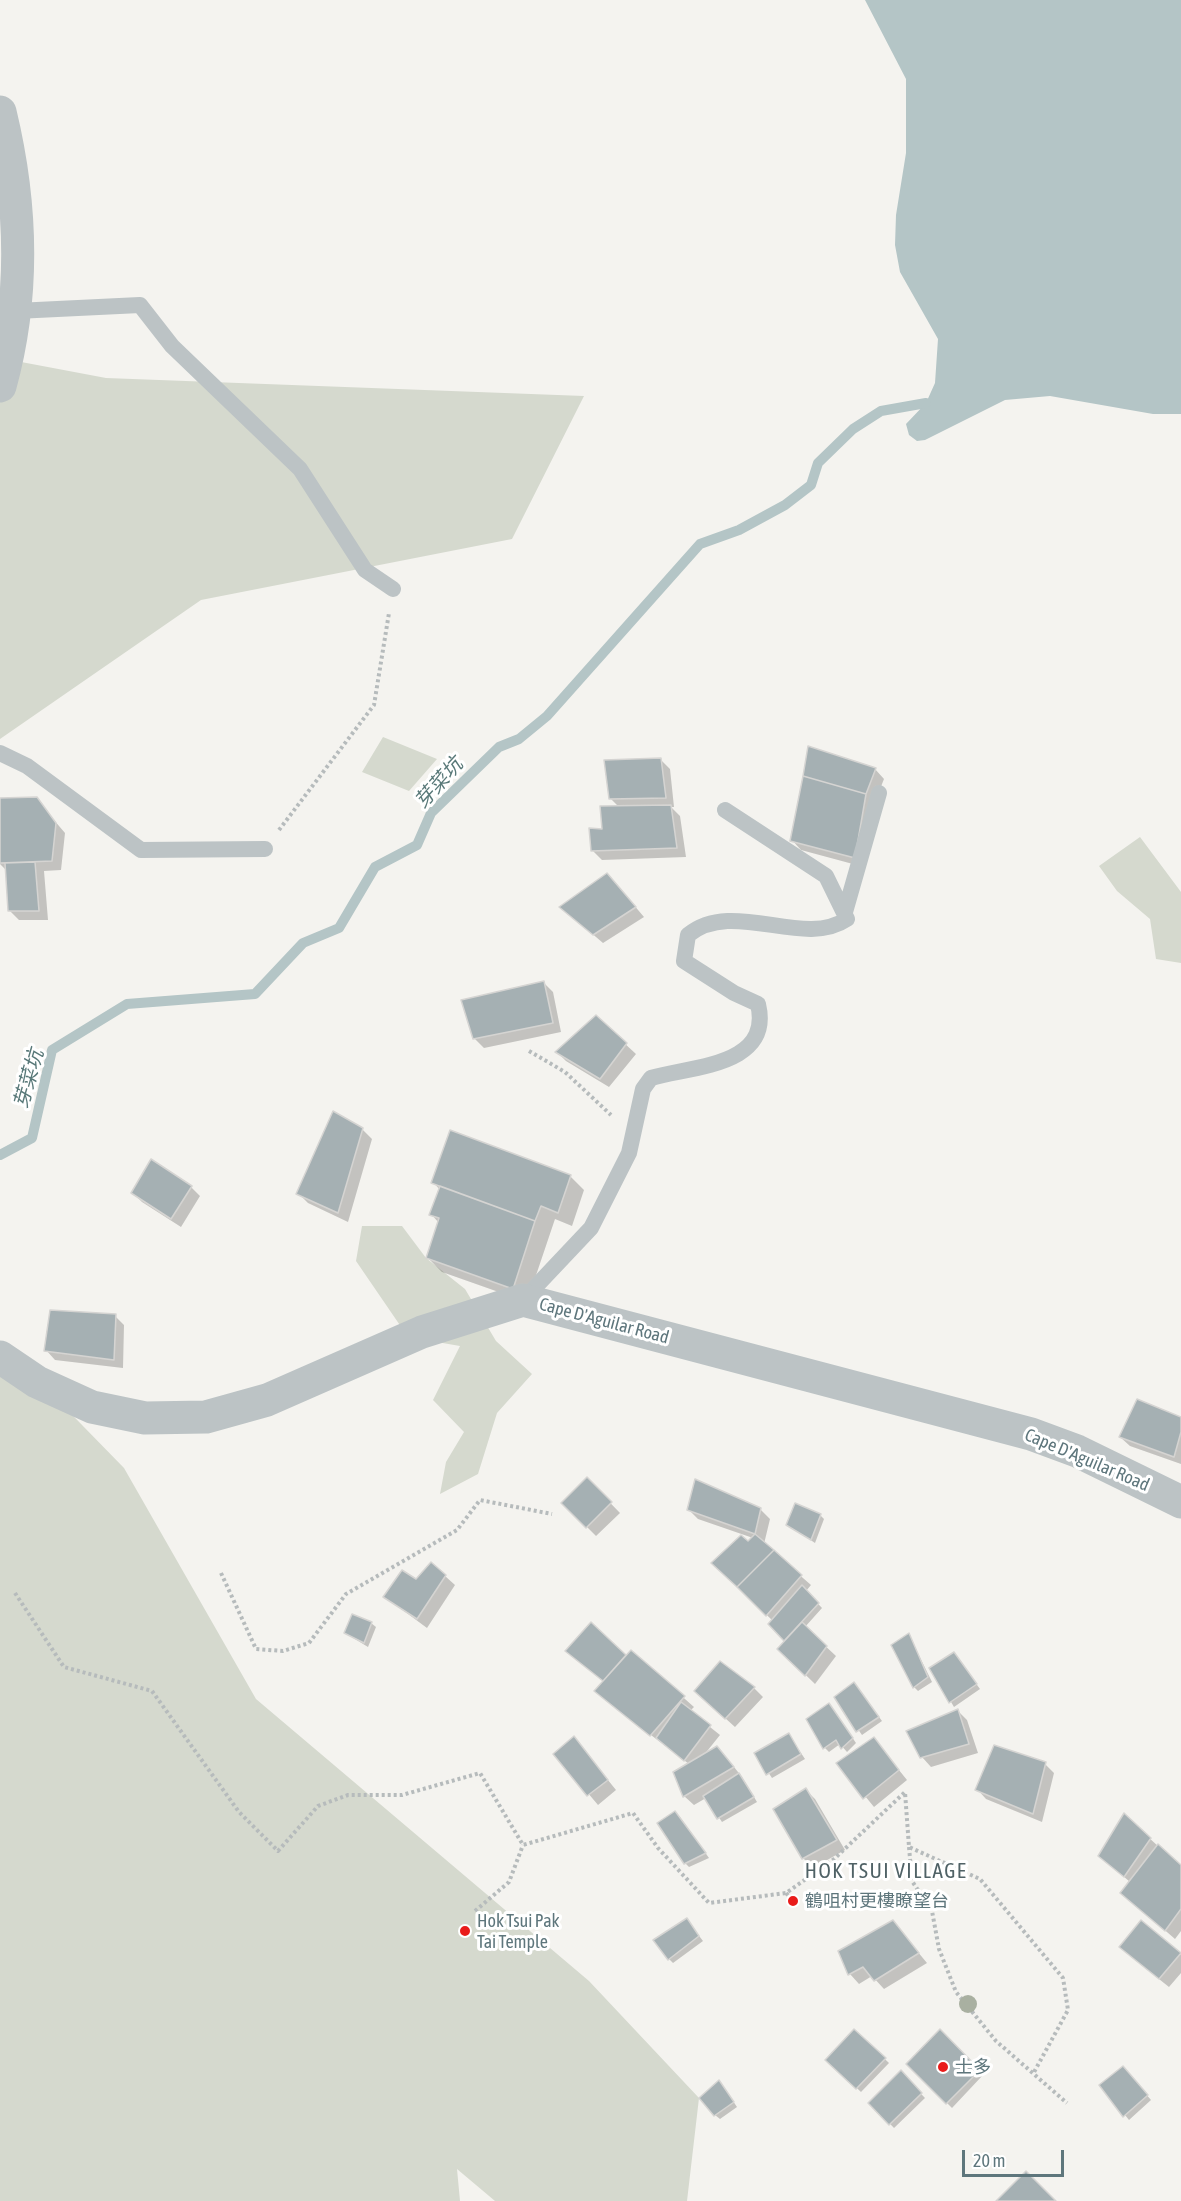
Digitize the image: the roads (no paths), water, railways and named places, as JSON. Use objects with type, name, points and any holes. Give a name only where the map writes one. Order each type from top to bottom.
[{"type":"street","points":[[0,112],[16,207],[18,260],[16,311],[9,355],[0,386]]},
{"type":"street","name":"Cape D'Aguilar Road","points":[[0,1357],[37,1382],[92,1407],[146,1418],[206,1417],[267,1400],[422,1332],[523,1300],[975,1417],[1031,1434],[1077,1451],[1181,1502]]},
{"type":"lane","points":[[16,311],[140,305],[172,346],[300,470],[365,570],[393,589]]},
{"type":"lane","points":[[0,753],[27,766],[141,850],[265,849]]},
{"type":"lane","points":[[845,912],[879,793]]},
{"type":"lane","points":[[523,1300],[591,1228],[628,1153],[643,1089],[651,1078],[705,1068],[738,1055],[755,1036],[762,1019],[758,1004],[734,993],[684,961],[688,935],[696,928],[722,920],[835,927],[847,919],[826,876],[725,810]]},
{"type":"waterway","name":"芽菜坑","points":[[0,1155],[32,1138],[52,1050],[127,1004],[255,994],[303,943],[339,928],[375,867],[417,845],[431,813],[499,747],[519,739],[547,716],[700,544],[739,530],[785,505],[811,485],[818,463],[853,429],[881,411],[926,403]]},
{"type":"place","name":"鶴咀村更樓瞭望台","points":[[793,1901]]},
{"type":"place","name":"Hok Tsui Pak Tai Temple","points":[[465,1931]]},
{"type":"place","name":"士多","points":[[943,2067]]},
{"type":"district","name":"HOK TSUI VILLAGE","points":[[886,1871]]}]
